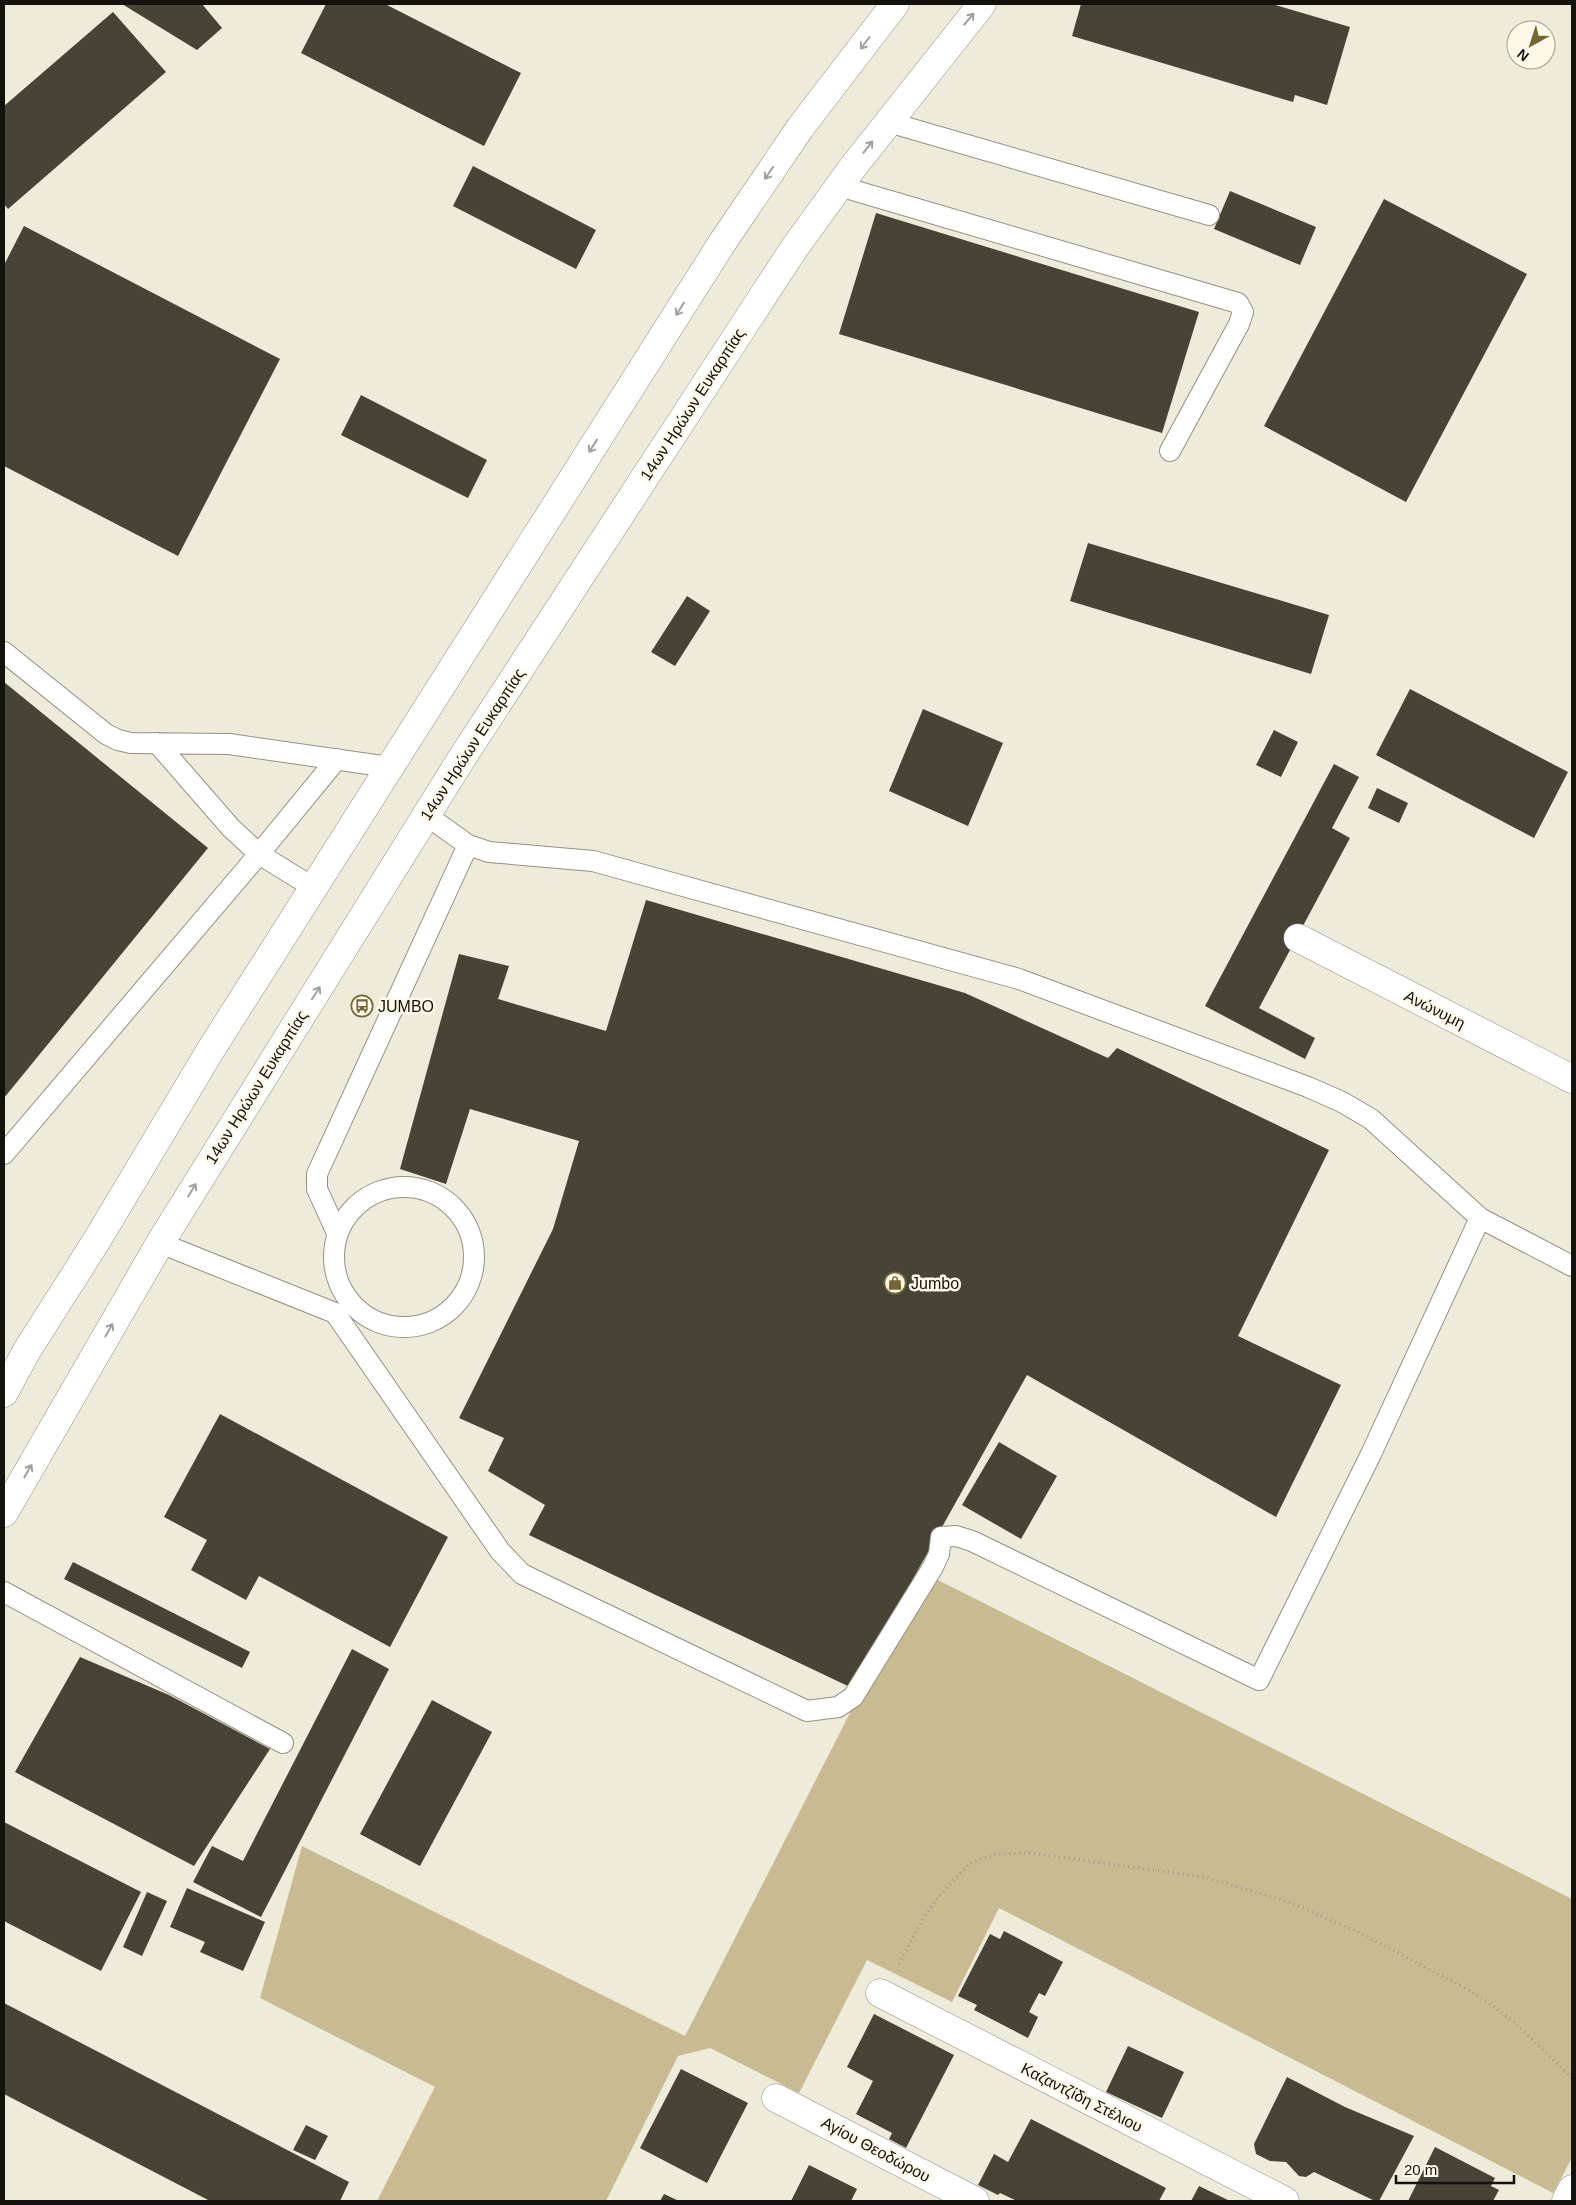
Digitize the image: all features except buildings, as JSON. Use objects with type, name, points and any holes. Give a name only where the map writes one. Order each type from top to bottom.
[{"type":"main road","points":[[4,1393],[166,1122],[722,243],[800,128],[895,4]]},
{"type":"main road","name":"14ων Ηρώων Ευκαρπίας","points":[[4,1513],[160,1243],[249,1096],[426,816],[772,281],[839,186],[982,4]]},
{"type":"main road","name":"Ανώνυμη","points":[[1298,938],[1572,1079]]},
{"type":"main road","name":"Καζαντζίδη Στέλιου","points":[[880,1993],[1285,2201]]},
{"type":"main road","name":"Αγίου Θεοδώρου","points":[[776,2098],[975,2201]]},
{"type":"main road","points":[[1566,2201],[1572,2189]]},
{"type":"lane","points":[[888,122],[1209,215]]},
{"type":"lane","points":[[839,186],[1238,303],[1243,312],[1239,324],[1170,452]]},
{"type":"lane","points":[[4,652],[111,737],[124,742],[229,744],[389,767]]},
{"type":"lane","points":[[157,743],[232,828],[260,854],[314,888]]},
{"type":"lane","points":[[4,1154],[260,854],[337,759]]},
{"type":"lane","points":[[426,816],[468,845],[489,852],[593,860],[1019,979],[1308,1087],[1342,1102],[1370,1119],[1480,1218],[1572,1266]]},
{"type":"lane","points":[[337,1233],[317,1189],[317,1174],[468,845]]},
{"type":"lane","points":[[160,1243],[341,1307],[386,1326],[409,1328],[431,1323],[450,1311],[465,1293],[473,1272],[474,1249],[468,1227],[454,1208],[435,1194],[412,1187],[389,1188],[367,1196],[349,1212],[337,1233],[333,1256],[341,1307],[500,1552],[522,1574],[807,1711],[838,1707],[854,1697],[933,1567],[939,1554],[941,1537],[956,1536],[972,1540],[1259,1680],[1371,1454],[1480,1218]]},
{"type":"lane","points":[[4,1592],[283,1743]]},
{"type":"path","points":[[880,1993],[902,1961],[918,1927],[936,1900],[972,1862],[996,1854],[1030,1853],[1204,1877],[1289,1902],[1362,1934],[1467,1989],[1489,2003],[1515,2024],[1572,2078]]},
{"type":"shaded area","points":[[922,1572],[1572,1899],[1572,2158],[1553,2193],[999,1908],[952,2002],[867,1960],[799,2093],[710,2048],[678,2056],[606,2201],[377,2201],[435,2087],[260,1998],[302,1846],[685,2036]]},
{"type":"place","name":"JUMBO","points":[[362,1006]]},
{"type":"place","name":"Jumbo","points":[[895,1283]]}]
